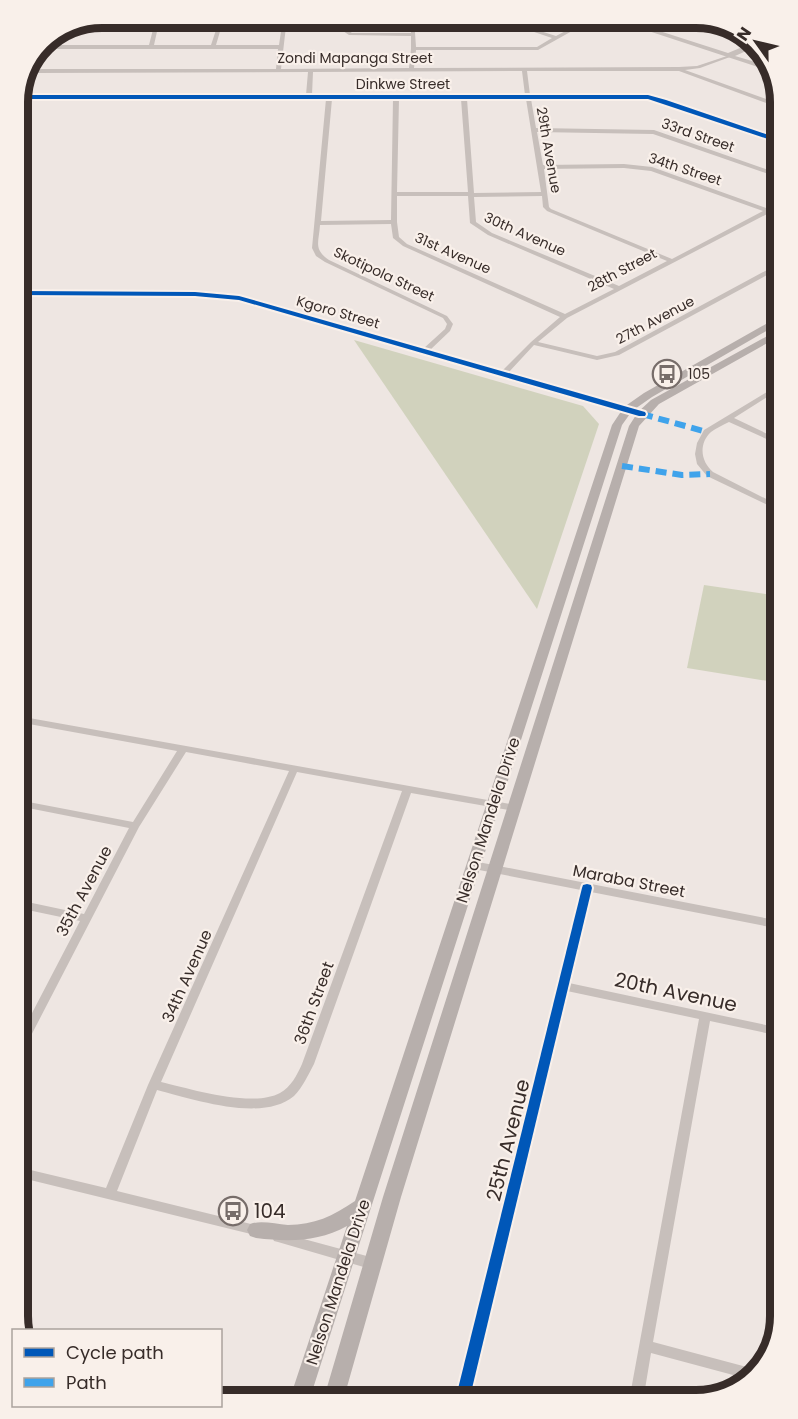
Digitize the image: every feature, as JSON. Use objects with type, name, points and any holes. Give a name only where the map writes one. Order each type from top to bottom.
[{"type":"main road","name":"Nelson Mandela Drive","points":[[302,1390],[615,430],[628,409],[658,388],[770,325]]},
{"type":"main road","name":"Nelson Mandela Drive","points":[[336,1390],[392,1197],[497,869],[633,430],[642,414],[655,402],[770,338]]},
{"type":"main road","points":[[256,1230],[286,1234],[312,1232],[333,1225],[363,1205]]},
{"type":"street","points":[[151,46],[155,28]]},
{"type":"street","points":[[213,46],[219,28]]},
{"type":"street","points":[[278,70],[283,28]]},
{"type":"street","points":[[345,28],[345,31],[351,34],[413,35]]},
{"type":"street","points":[[411,70],[414,49],[413,29]]},
{"type":"street","points":[[527,29],[556,38]]},
{"type":"street","points":[[414,49],[535,49],[574,29]]},
{"type":"street","points":[[645,29],[726,55]]},
{"type":"street","points":[[54,47],[280,47]]},
{"type":"street","name":"Zondi Mapanga Street","points":[[36,70],[679,69],[698,67],[726,57]]},
{"type":"street","name":"Zondi Mapanga Street","points":[[679,69],[707,82],[770,103]]},
{"type":"street","points":[[309,97],[311,70]]},
{"type":"street","name":"29th Avenue","points":[[524,70],[533,130],[542,167],[546,207],[554,214],[670,260]]},
{"type":"street","name":"Dinkwe Street","points":[[29,97],[648,97],[664,100],[770,137]]},
{"type":"street","name":"Skotipola Street","points":[[330,97],[315,248],[320,257],[448,320],[448,330],[425,351]]},
{"type":"street","points":[[318,223],[394,222],[396,97]]},
{"type":"street","name":"30th Avenue","points":[[464,97],[471,218],[478,228],[618,288]]},
{"type":"street","name":"33rd Street","points":[[533,130],[654,132],[770,173]]},
{"type":"street","name":"34th Street","points":[[542,167],[624,166],[652,169],[768,211]]},
{"type":"street","points":[[395,194],[545,194]]},
{"type":"street","name":"28th Street","points":[[503,374],[565,316],[768,211]]},
{"type":"street","name":"31st Avenue","points":[[394,222],[394,234],[400,242],[565,316]]},
{"type":"street","name":"27th Avenue","points":[[533,344],[586,357],[607,357],[770,270]]},
{"type":"street","name":"Kgoro Street","points":[[29,293],[226,296],[642,414]]},
{"type":"street","points":[[770,393],[707,432],[699,447],[698,462],[710,474],[770,504]]},
{"type":"street","points":[[729,418],[770,438]]},
{"type":"street","points":[[28,721],[515,808]]},
{"type":"street","name":"35th Avenue","points":[[28,1030],[135,826],[183,749]]},
{"type":"street","name":"34th Avenue","points":[[109,1195],[154,1085],[294,769]]},
{"type":"street","name":"36th Street","points":[[154,1085],[259,1105],[285,1096],[297,1085],[308,1064],[408,788]]},
{"type":"street","points":[[28,805],[135,826]]},
{"type":"street","name":"Maraba Street","points":[[473,865],[770,923]]},
{"type":"street","name":"25th Avenue","points":[[465,1390],[565,986],[587,888]]},
{"type":"street","points":[[28,906],[86,918]]},
{"type":"street","name":"20th Avenue","points":[[565,986],[705,1018],[770,1030]]},
{"type":"street","points":[[638,1390],[705,1018]]},
{"type":"street","points":[[28,1019],[33,1020]]},
{"type":"street","points":[[28,1175],[256,1230],[374,1264]]},
{"type":"street","points":[[647,1346],[744,1372]]},
{"type":"green space","points":[[354,340],[583,406],[599,424],[537,609]]},
{"type":"green space","points":[[704,585],[770,595],[770,681],[687,668]]},
{"type":"marked path","points":[[642,414],[707,432]]},
{"type":"marked path","points":[[622,466],[682,475],[710,474]]},
{"type":"cycle path","points":[[29,97],[648,97],[770,138]]},
{"type":"cycle path","points":[[29,293],[195,294],[239,298],[642,414]]},
{"type":"cycle path","points":[[465,1390],[587,888]]},
{"type":"place","name":"105","points":[[667,374]]},
{"type":"place","name":"104","points":[[233,1211]]}]
